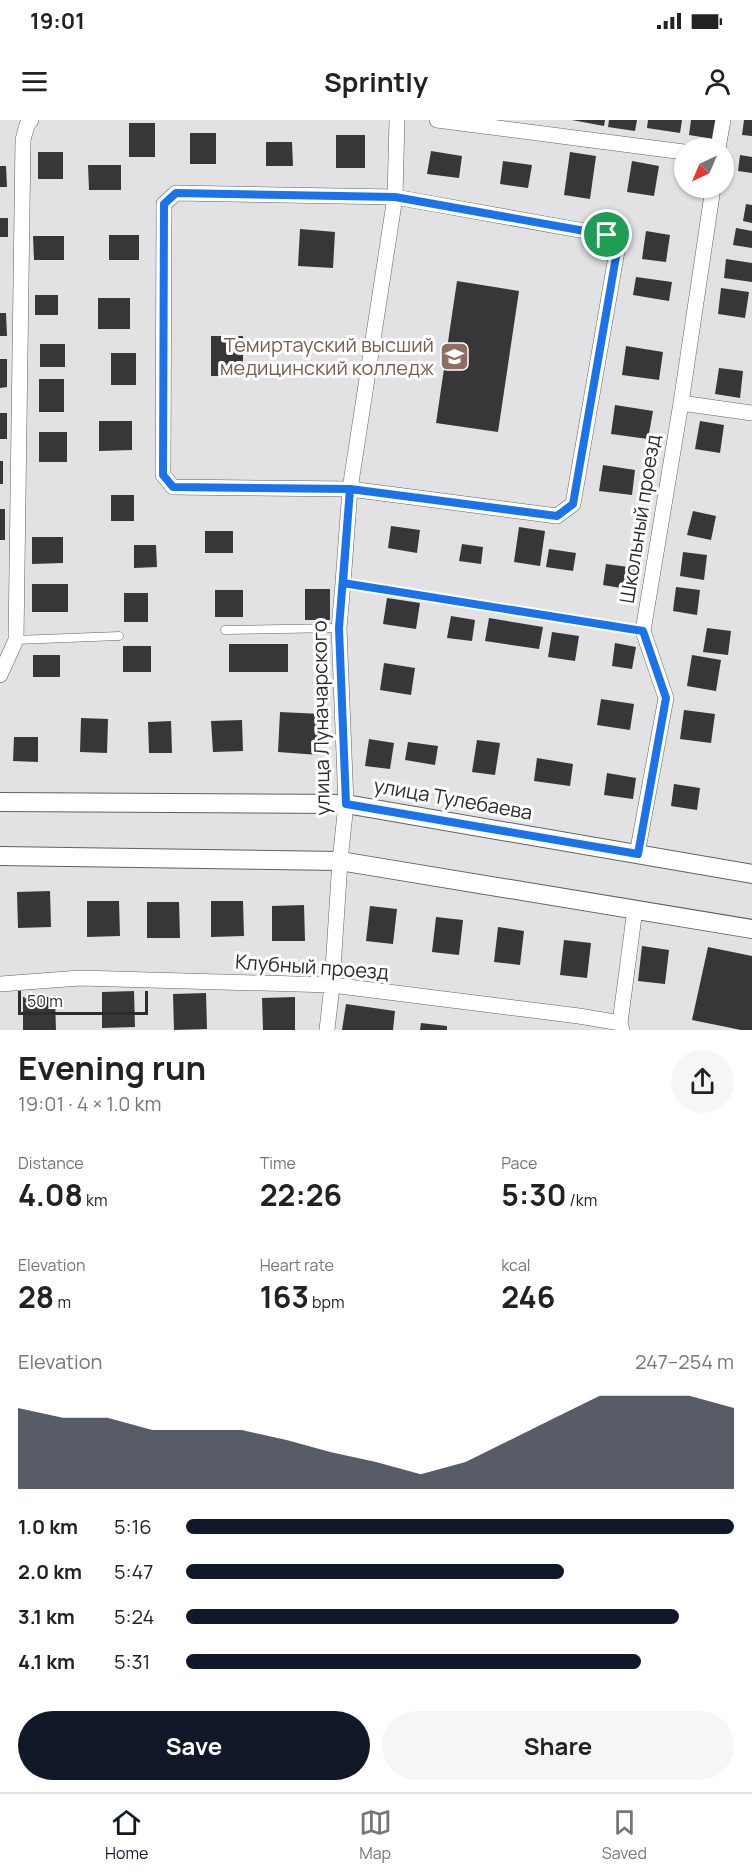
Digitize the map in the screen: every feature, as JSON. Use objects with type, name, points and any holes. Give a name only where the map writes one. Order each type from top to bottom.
[{"type":"street","points":[[0,675],[16,640],[23,140],[27,125],[32,120]]},
{"type":"street","name":"улица Луначарского","points":[[327,1030],[346,804],[339,628],[350,489],[395,197],[397,120]]},
{"type":"street","points":[[437,120],[674,151]]},
{"type":"street","points":[[720,138],[723,120]]},
{"type":"street","points":[[176,193],[395,197],[607,235],[617,251],[573,504],[557,516],[350,489],[173,487],[163,475],[164,204],[176,193]]},
{"type":"street","name":"Школьный проезд","points":[[638,854],[666,698],[643,631],[681,403],[712,198]]},
{"type":"street","points":[[681,403],[752,413]]},
{"type":"street","name":"улица Тулебаева","points":[[0,802],[346,804],[752,874]]},
{"type":"street","points":[[0,856],[340,861],[752,929]]},
{"type":"street","points":[[621,1026],[634,909]]},
{"type":"street","name":"Клубный проезд","points":[[0,984],[80,978],[332,985],[579,1016],[621,1026]]},
{"type":"lane","points":[[343,583],[643,631]]},
{"type":"lane","points":[[225,630],[339,628]]},
{"type":"lane","points":[[16,640],[119,636]]},
{"type":"building","points":[[572,120],[605,120],[604,126]]},
{"type":"building","points":[[609,120],[637,120],[635,131],[608,127]]},
{"type":"building","points":[[648,120],[682,120],[680,133],[647,128]]},
{"type":"building","points":[[691,120],[716,120],[714,138],[689,135]]},
{"type":"building","points":[[744,120],[752,120],[752,136],[742,135]]},
{"type":"building","points":[[129,123],[155,123],[155,157],[129,157]]},
{"type":"building","points":[[190,133],[216,133],[216,164],[190,164]]},
{"type":"building","points":[[336,135],[365,135],[365,168],[336,168]]},
{"type":"building","points":[[266,142],[292,142],[293,166],[266,166]]},
{"type":"building","points":[[431,151],[462,156],[459,178],[427,174]]},
{"type":"building","points":[[38,152],[63,152],[63,179],[38,179]]},
{"type":"building","points":[[570,152],[596,156],[590,199],[564,195]]},
{"type":"building","points":[[740,155],[752,157],[752,173],[738,171]]},
{"type":"building","points":[[503,161],[532,165],[528,188],[500,184]]},
{"type":"building","points":[[632,161],[659,166],[654,196],[627,192]]},
{"type":"building","points":[[88,165],[121,165],[121,190],[89,190]]},
{"type":"building","points":[[0,166],[6,166],[7,187],[0,187]]},
{"type":"building","points":[[746,204],[752,205],[752,223],[743,221]]},
{"type":"building","points":[[0,218],[8,218],[8,237],[0,237]]},
{"type":"building","points":[[736,228],[752,231],[752,248],[733,245]]},
{"type":"building","points":[[300,229],[335,232],[333,268],[298,266]]},
{"type":"building","points":[[646,231],[670,235],[666,262],[642,259]]},
{"type":"building","points":[[109,235],[139,235],[139,260],[109,260]]},
{"type":"building","points":[[33,236],[64,236],[64,260],[34,260]]},
{"type":"building","points":[[726,259],[752,263],[752,282],[724,278]]},
{"type":"building","points":[[636,277],[672,282],[669,301],[633,295]]},
{"type":"building","points":[[457,281],[519,291],[498,432],[436,423]]},
{"type":"building","points":[[721,288],[749,292],[745,318],[718,314]]},
{"type":"building","points":[[35,295],[58,295],[58,315],[35,315]]},
{"type":"building","points":[[98,298],[130,298],[130,329],[98,329]]},
{"type":"building","points":[[0,313],[6,313],[7,336],[0,336]]},
{"type":"building","points":[[211,336],[243,336],[243,376],[211,376]]},
{"type":"building","points":[[40,344],[65,344],[65,367],[40,367]]},
{"type":"building","points":[[626,346],[663,352],[659,380],[622,375]]},
{"type":"building","points":[[111,353],[136,353],[136,385],[111,385]]},
{"type":"building","points":[[0,359],[7,359],[7,387],[0,388]]},
{"type":"building","points":[[719,368],[743,371],[740,398],[715,394]]},
{"type":"building","points":[[39,379],[64,379],[64,412],[39,412]]},
{"type":"building","points":[[615,405],[653,411],[648,439],[611,434]]},
{"type":"building","points":[[0,413],[7,413],[7,439],[0,439]]},
{"type":"building","points":[[99,421],[132,421],[132,450],[99,451]]},
{"type":"building","points":[[700,421],[724,425],[720,453],[695,449]]},
{"type":"building","points":[[39,432],[67,432],[67,462],[39,462]]},
{"type":"building","points":[[0,461],[3,461],[3,484],[0,484]]},
{"type":"building","points":[[603,465],[635,470],[632,495],[599,491]]},
{"type":"building","points":[[111,495],[134,495],[134,521],[111,521]]},
{"type":"building","points":[[0,509],[5,509],[5,540],[0,540]]},
{"type":"building","points":[[693,511],[716,516],[711,540],[687,535]]},
{"type":"building","points":[[391,526],[420,530],[417,553],[388,548]]},
{"type":"building","points":[[519,527],[545,531],[540,566],[514,562]]},
{"type":"building","points":[[205,531],[233,531],[233,553],[205,553]]},
{"type":"building","points":[[32,537],[63,537],[63,563],[32,564]]},
{"type":"building","points":[[462,544],[483,547],[481,564],[459,561]]},
{"type":"building","points":[[134,545],[156,545],[157,567],[134,568]]},
{"type":"building","points":[[549,549],[576,553],[573,571],[546,567]]},
{"type":"building","points":[[683,552],[707,555],[704,580],[680,576]]},
{"type":"building","points":[[606,564],[636,568],[633,590],[603,585]]},
{"type":"building","points":[[32,584],[68,584],[68,612],[32,612]]},
{"type":"building","points":[[676,587],[700,590],[697,615],[673,611]]},
{"type":"building","points":[[305,589],[330,589],[330,620],[305,620]]},
{"type":"building","points":[[215,590],[243,590],[243,617],[215,617]]},
{"type":"building","points":[[124,593],[148,593],[148,622],[124,622]]},
{"type":"building","points":[[387,598],[420,603],[416,629],[383,624]]},
{"type":"building","points":[[451,616],[475,620],[472,641],[447,638]]},
{"type":"building","points":[[489,618],[543,627],[539,649],[485,641]]},
{"type":"building","points":[[707,628],[731,631],[728,655],[703,652]]},
{"type":"building","points":[[552,632],[579,636],[575,661],[548,657]]},
{"type":"building","points":[[615,643],[636,647],[632,669],[612,666]]},
{"type":"building","points":[[229,644],[288,644],[288,672],[229,672]]},
{"type":"building","points":[[123,646],[151,646],[151,672],[123,672]]},
{"type":"building","points":[[33,655],[60,655],[60,677],[33,677]]},
{"type":"building","points":[[692,655],[721,660],[716,691],[687,686]]},
{"type":"building","points":[[384,663],[415,668],[411,695],[380,690]]},
{"type":"building","points":[[601,699],[634,704],[630,730],[597,725]]},
{"type":"building","points":[[684,710],[715,714],[711,743],[680,739]]},
{"type":"building","points":[[280,712],[321,714],[319,755],[278,752]]},
{"type":"building","points":[[81,718],[108,719],[107,753],[80,752]]},
{"type":"building","points":[[242,720],[243,751],[213,752],[211,721]]},
{"type":"building","points":[[171,721],[172,753],[149,753],[148,722]]},
{"type":"building","points":[[14,737],[38,737],[38,762],[13,761]]},
{"type":"building","points":[[369,739],[394,743],[390,769],[365,766]]},
{"type":"building","points":[[477,740],[500,743],[495,775],[472,772]]},
{"type":"building","points":[[408,742],[438,746],[435,765],[405,760]]},
{"type":"building","points":[[537,758],[573,764],[570,786],[534,781]]},
{"type":"building","points":[[607,773],[636,778],[633,799],[604,795]]},
{"type":"building","points":[[674,784],[700,788],[697,810],[671,806]]},
{"type":"building","points":[[50,891],[51,927],[18,928],[17,892]]},
{"type":"building","points":[[87,901],[119,901],[120,936],[87,937]]},
{"type":"building","points":[[211,901],[243,901],[244,936],[211,937]]},
{"type":"building","points":[[147,902],[179,902],[180,938],[147,938]]},
{"type":"building","points":[[304,905],[305,941],[272,941],[272,906]]},
{"type":"building","points":[[370,906],[397,909],[393,944],[366,941]]},
{"type":"building","points":[[436,917],[463,920],[459,955],[432,952]]},
{"type":"building","points":[[498,927],[524,931],[520,965],[494,962]]},
{"type":"building","points":[[564,940],[591,943],[587,978],[560,975]]},
{"type":"building","points":[[642,946],[669,950],[665,984],[638,981]]},
{"type":"building","points":[[708,947],[752,956],[752,1030],[741,1030],[692,1020]]},
{"type":"building","points":[[134,991],[135,1027],[102,1028],[102,992]]},
{"type":"building","points":[[206,993],[207,1029],[174,1030],[173,994]]},
{"type":"building","points":[[23,997],[55,997],[56,1030],[23,1030]]},
{"type":"building","points":[[295,997],[295,1030],[263,1030],[262,998]]},
{"type":"building","points":[[346,1004],[395,1011],[393,1030],[342,1030]]},
{"type":"building","points":[[421,1023],[447,1026],[447,1030],[420,1030]]},
{"type":"place","name":"Темиртауский высший медицинский колледж","points":[[455,356]]},
{"type":"route","points":[[607,235],[395,197],[176,193],[164,204],[163,475],[173,487],[350,489],[343,583],[339,628],[346,804],[638,854],[666,698],[643,631],[343,583],[346,536],[350,489],[557,516],[573,504],[617,251],[607,235]]}]
